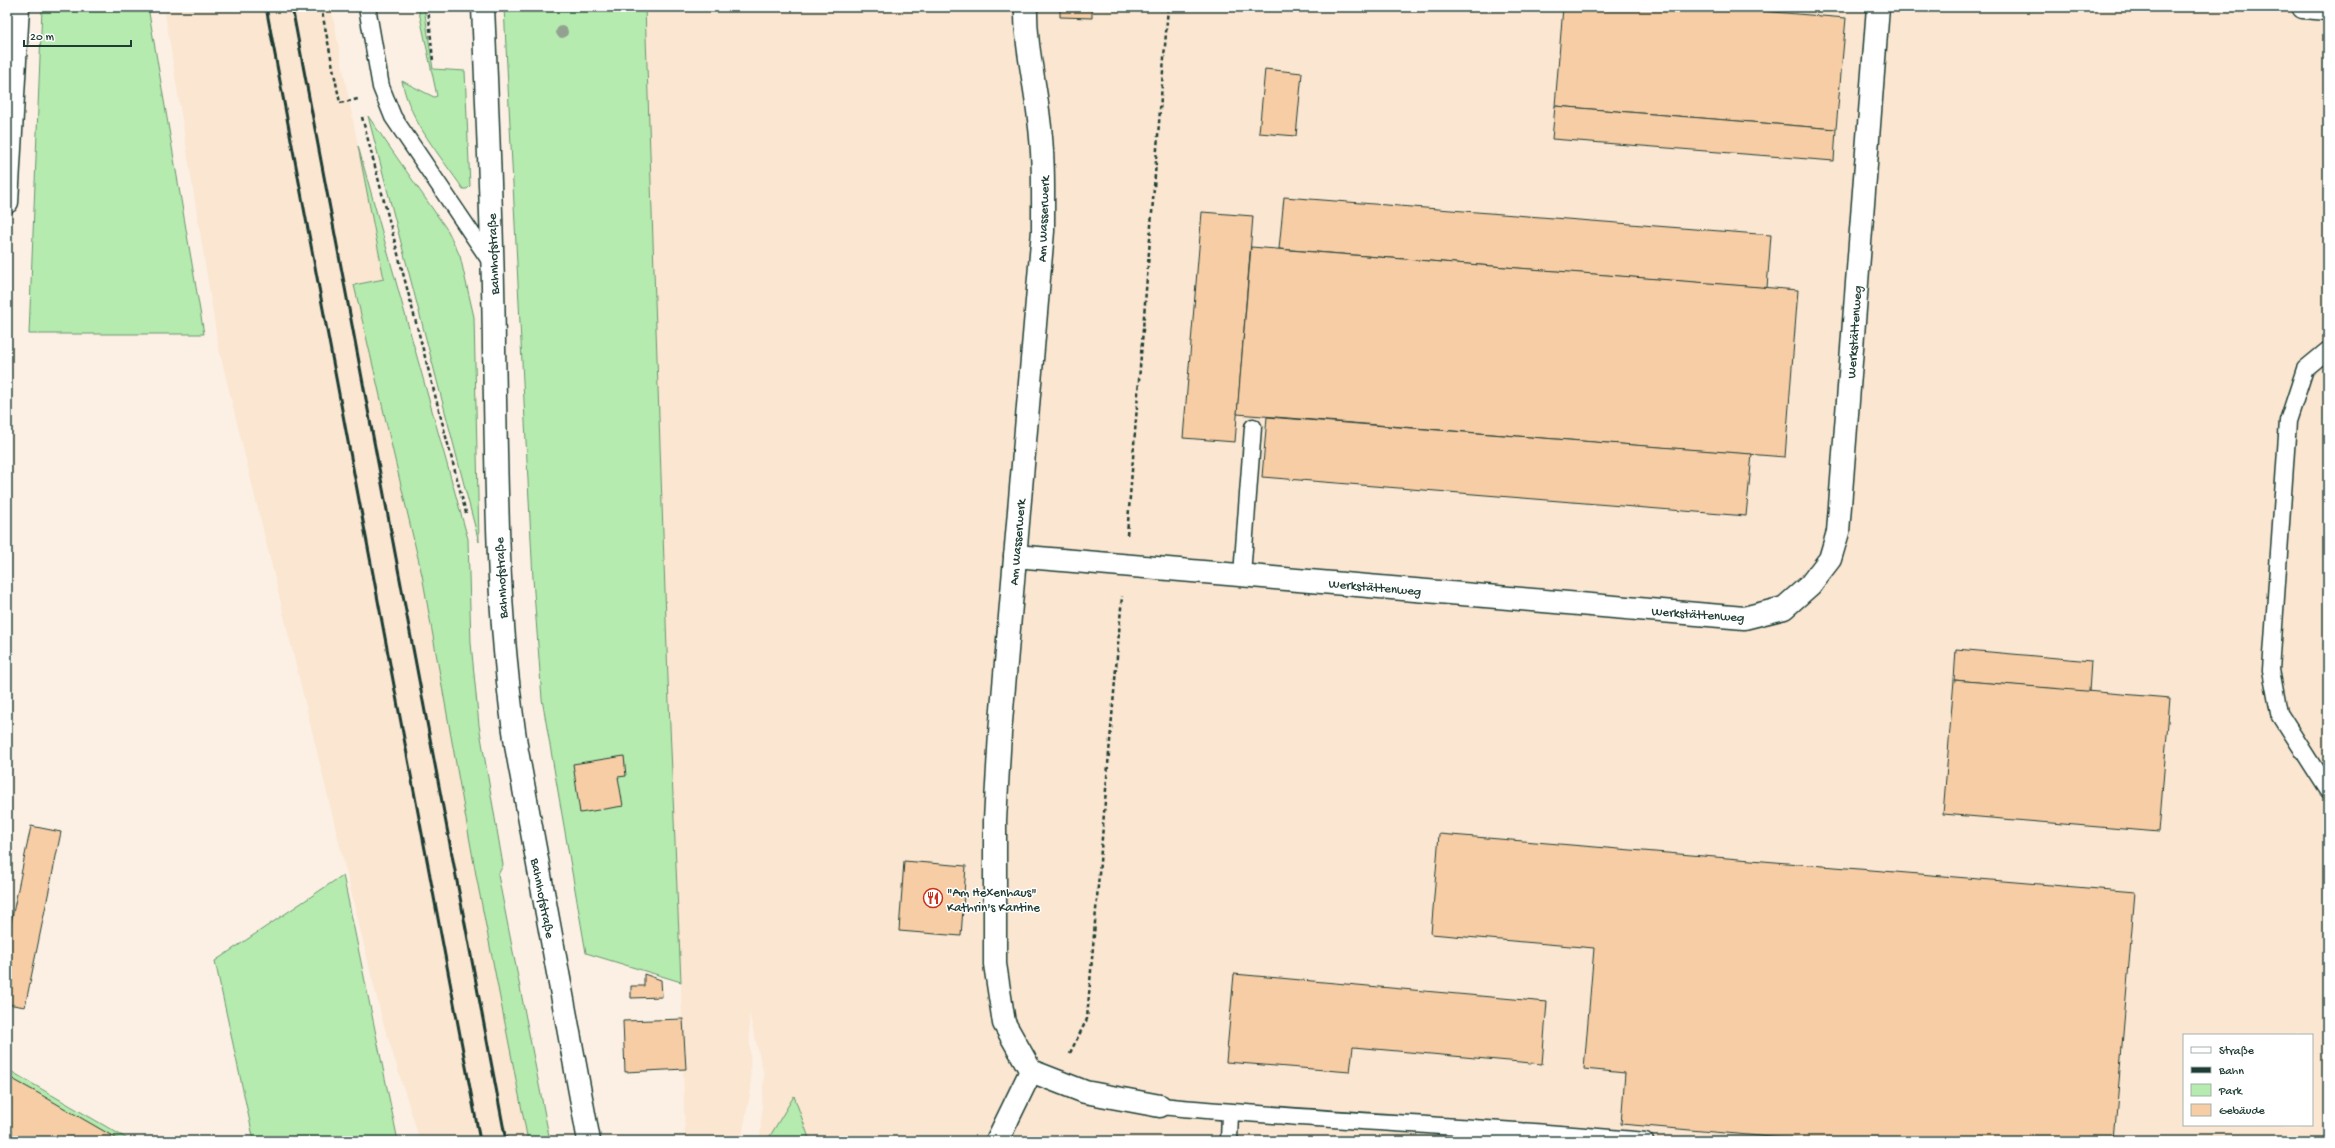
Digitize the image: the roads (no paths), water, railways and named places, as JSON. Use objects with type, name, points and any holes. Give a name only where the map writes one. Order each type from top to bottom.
[{"type":"street","points":[[7,202],[18,7]]},
{"type":"street","name":"Bahnhofstraße","points":[[483,7],[493,265],[498,550],[507,690],[589,1141]]},
{"type":"street","name":"Am Wasserwerk","points":[[1026,7],[1026,34],[1039,118],[1044,175],[1044,231],[1015,556],[995,820],[995,964],[1004,1023],[1031,1071]]},
{"type":"street","name":"Werkstättenweg","points":[[1015,556],[1744,618],[1784,608],[1810,585],[1830,560],[1838,532],[1878,7]]},
{"type":"street","points":[[2303,7],[2328,9]]},
{"type":"street","points":[[997,1141],[1031,1071],[1085,1092],[1160,1106]]},
{"type":"lane","points":[[367,7],[381,87],[393,117],[493,265]]},
{"type":"lane","points":[[2328,350],[2305,369],[2288,421],[2271,670],[2279,713],[2328,790]]},
{"type":"lane","points":[[1242,575],[1253,427]]},
{"type":"lane","points":[[1160,1106],[1230,1112],[1549,1132],[1645,1141]]},
{"type":"lane","points":[[1229,1141],[1230,1112]]},
{"type":"railway","points":[[266,7],[480,1141]]},
{"type":"railway","points":[[292,7],[506,1141]]},
{"type":"place","name":"\"Am Hexenhaus\" Kathrin's Kantine","points":[[933,898]]}]
